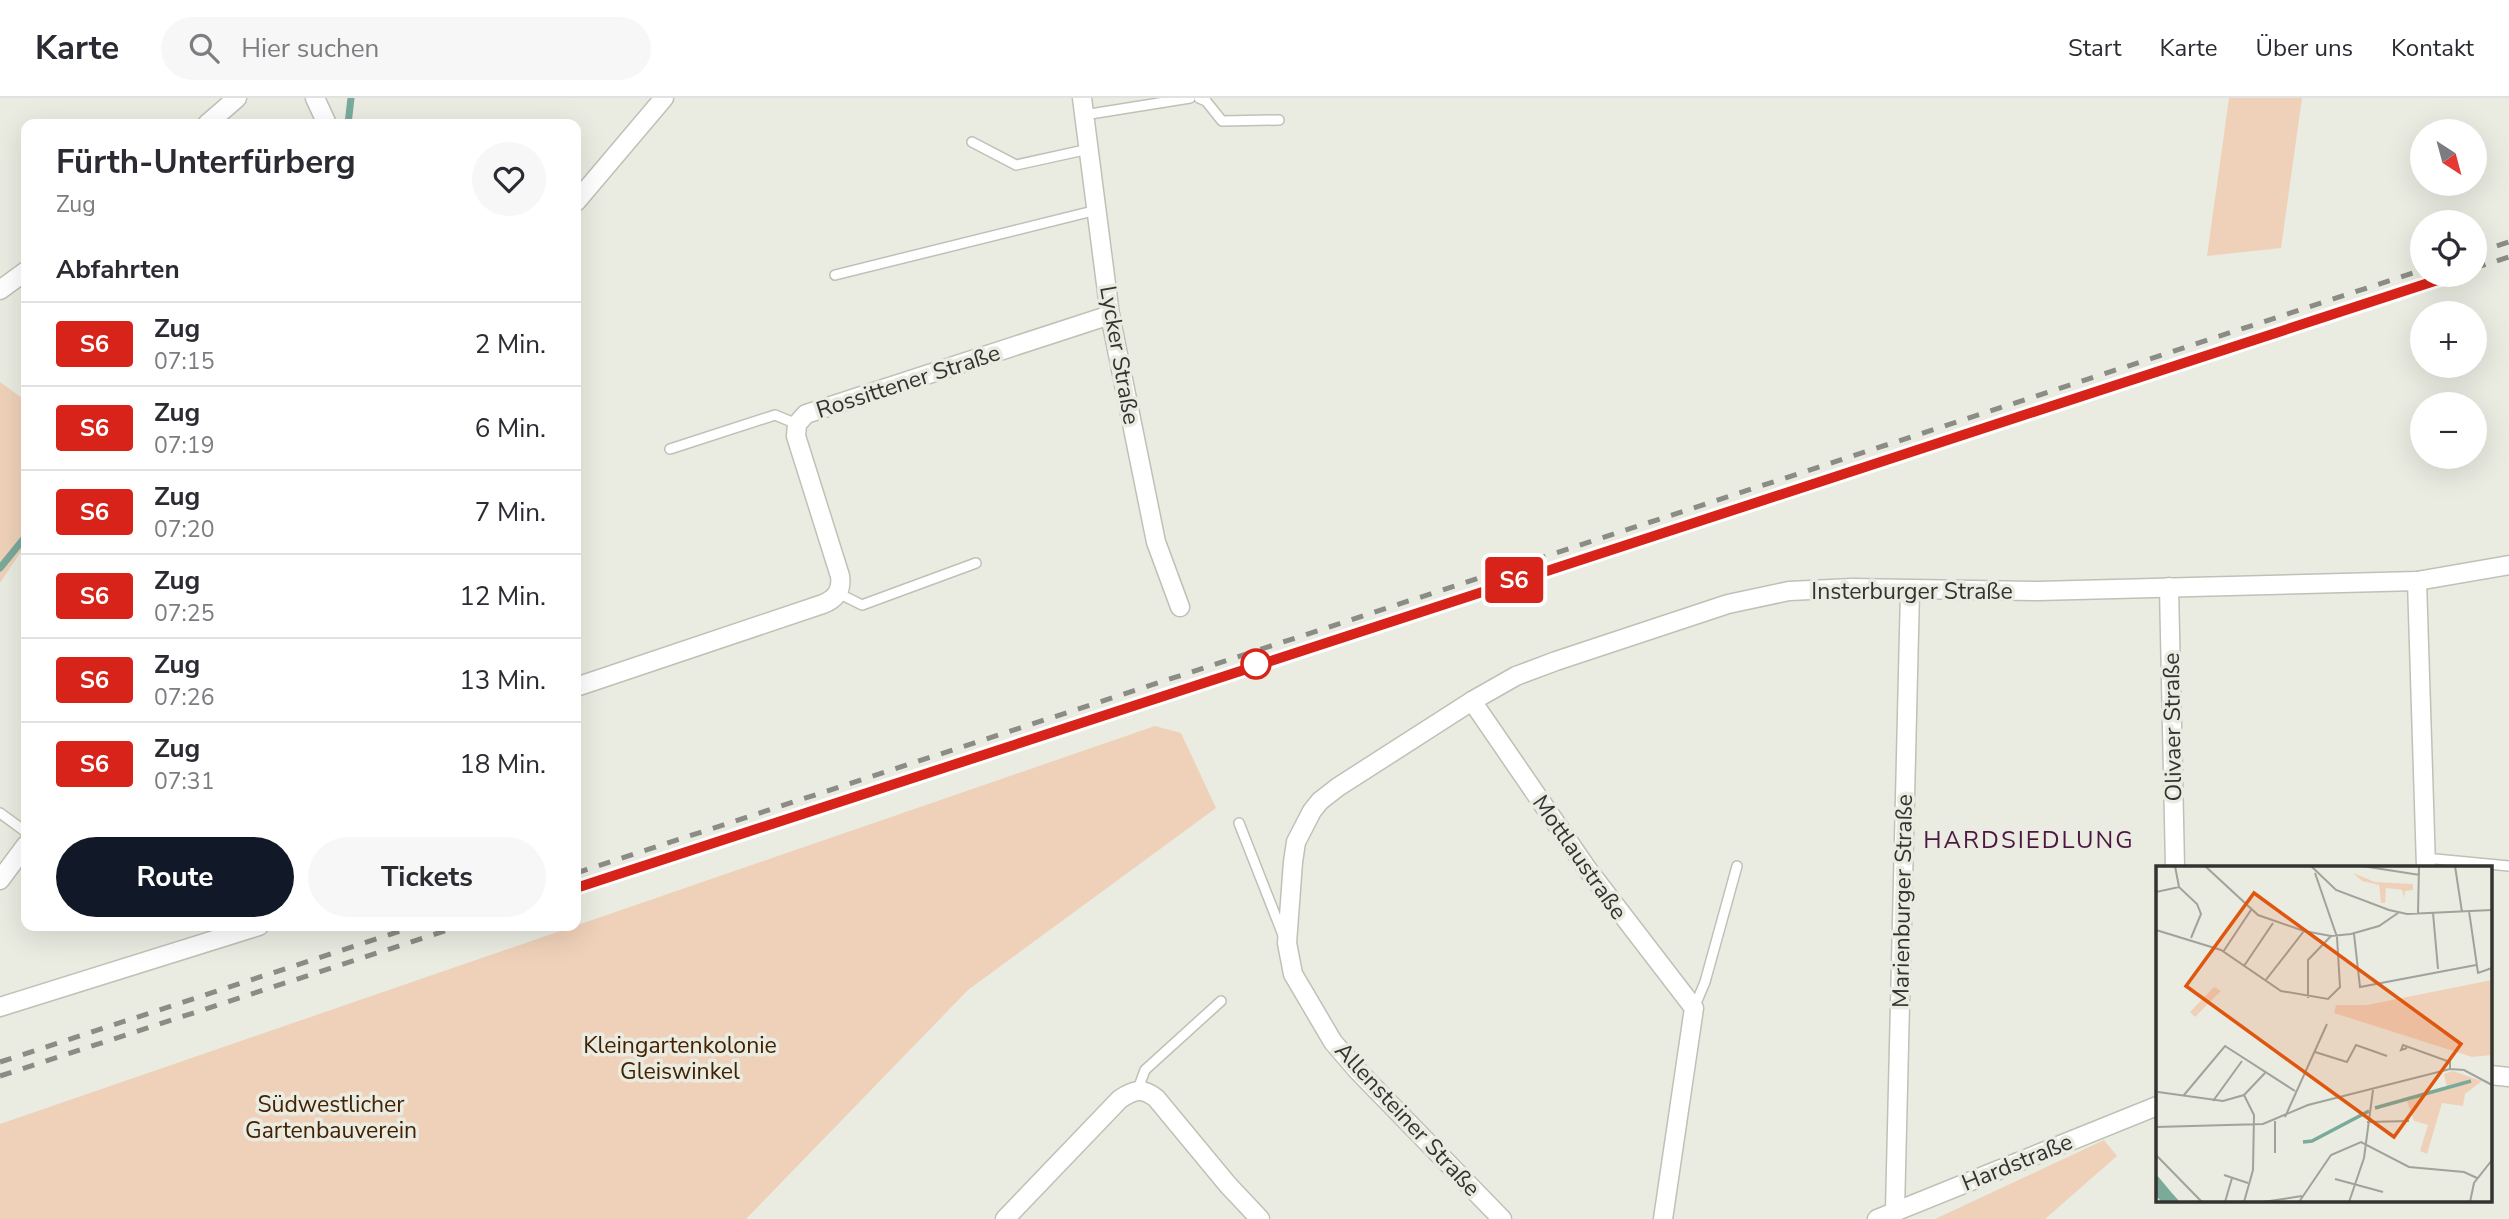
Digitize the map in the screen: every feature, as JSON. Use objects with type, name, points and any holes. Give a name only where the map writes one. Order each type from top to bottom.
[{"type":"street","points":[[213,119],[237,98]]},
{"type":"street","points":[[315,98],[325,119]]},
{"type":"street","points":[[581,196],[664,98]]},
{"type":"street","name":"Lycker Straße","points":[[1083,107],[1110,315],[1156,542],[1180,607]]},
{"type":"street","points":[[0,290],[21,275]]},
{"type":"street","name":"Rossittener Straße","points":[[838,593],[839,576],[797,442],[797,424],[813,410],[1110,315]]},
{"type":"street","name":"Insterburger Straße","points":[[1287,943],[1294,852],[1312,811],[1338,787],[1516,676],[1728,604],[1789,591],[1852,588],[2038,592],[2417,582],[2509,565]]},
{"type":"street","points":[[2417,582],[2425,863]]},
{"type":"street","name":"Olivaer Straße","points":[[2169,587],[2175,866]]},
{"type":"street","name":"Marienburger Straße","points":[[1895,1211],[1910,590]]},
{"type":"street","points":[[581,685],[829,602],[838,593]]},
{"type":"street","name":"Mottlaustraße","points":[[1472,701],[1588,870],[1631,929],[1695,1008]]},
{"type":"street","points":[[0,880],[21,852]]},
{"type":"street","points":[[0,1007],[243,931]]},
{"type":"street","name":"Allensteiner Straße","points":[[1287,943],[1293,974],[1333,1042],[1502,1219]]},
{"type":"street","points":[[1663,1219],[1695,1008]]},
{"type":"street","points":[[1005,1219],[1120,1099],[1139,1089],[1148,1091],[1156,1098],[1228,1185],[1260,1219]]},
{"type":"street","name":"Hardstraße","points":[[1877,1219],[2156,1105]]},
{"type":"lane","points":[[1083,107],[1190,98]]},
{"type":"lane","points":[[1199,98],[1206,101],[1222,121],[1279,120]]},
{"type":"lane","points":[[972,142],[1016,165],[1089,149]]},
{"type":"lane","points":[[835,275],[1097,210]]},
{"type":"lane","points":[[670,449],[775,415],[797,424]]},
{"type":"lane","points":[[838,593],[862,605],[976,563]]},
{"type":"lane","points":[[0,813],[21,828]]},
{"type":"lane","name":"Allensteiner Straße","points":[[1239,823],[1287,943]]},
{"type":"lane","points":[[2425,863],[2509,866]]},
{"type":"lane","points":[[1695,1008],[1705,982],[1737,866]]},
{"type":"lane","points":[[1139,1089],[1145,1070],[1221,1000]]},
{"type":"green space","points":[[2229,98],[2302,98],[2281,248],[2207,256]]},
{"type":"green space","points":[[0,382],[21,397],[21,552],[0,583]]},
{"type":"green space","name":"Kleingartenkolonie Gleiswinkel","points":[[1155,726],[1181,733],[1216,808],[968,990],[746,1219],[0,1219],[0,1124],[560,931],[581,931],[581,924]]},
{"type":"green space","points":[[2104,1140],[2117,1156],[2045,1219],[1935,1219]]},
{"type":"waterway","points":[[349,119],[351,98]]},
{"type":"waterway","points":[[0,568],[21,542]]},
{"type":"railway","points":[[2487,249],[2509,242]]},
{"type":"railway","points":[[2487,264],[2509,257]]},
{"type":"railway","points":[[581,871],[2410,274]]},
{"type":"railway","points":[[581,886],[2416,287]]},
{"type":"railway","points":[[0,1062],[401,931]]},
{"type":"railway","points":[[0,1076],[445,931]]},
{"type":"train","name":"S6","points":[[581,886],[2416,287]]},
{"type":"district","name":"HARDSIEDLUNG","points":[[2029,840]]},
{"type":"park label","name":"Südwestlicher Gartenbauverein","points":[[331,1117]]}]
